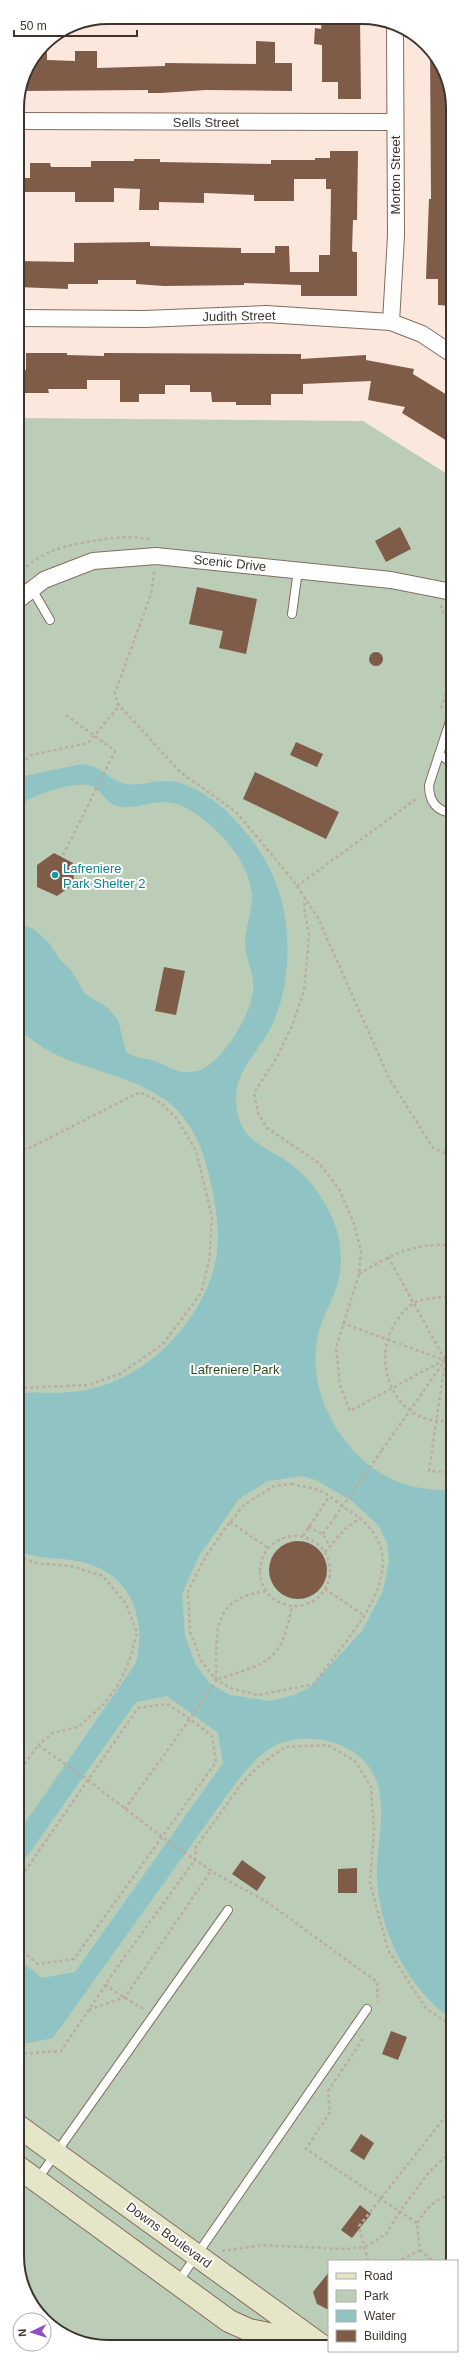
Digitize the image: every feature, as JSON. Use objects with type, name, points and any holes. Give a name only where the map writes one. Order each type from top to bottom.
[{"type":"street","name":"Morton Street","points":[[391,322],[396,236],[395,30]]},
{"type":"street","name":"Sells Street","points":[[24,121],[395,122]]},
{"type":"street","name":"Judith Street","points":[[24,318],[144,319],[266,314],[391,322],[422,334],[446,350]]},
{"type":"street","name":"Scenic Drive","points":[[24,595],[44,580],[93,560],[156,556],[391,580],[446,591]]},
{"type":"street","name":"Downs Boulevard","points":[[24,2130],[313,2340]]},
{"type":"street","name":"Downs Boulevard","points":[[24,2171],[229,2321],[249,2330],[294,2340]]},
{"type":"lane","points":[[292,614],[298,570]]},
{"type":"lane","points":[[32,589],[50,620]]},
{"type":"lane","points":[[446,733],[429,785],[429,796],[435,806],[446,812]]},
{"type":"lane","points":[[439,754],[446,759]]},
{"type":"lane","points":[[36,2180],[56,2154],[228,1910]]},
{"type":"lane","points":[[177,2283],[367,2009]]},
{"type":"path","points":[[24,568],[53,551],[108,538],[148,539],[156,541],[156,556],[151,594],[115,693],[120,705],[180,772],[236,812],[262,841],[297,886],[318,918],[389,1078],[420,1131],[433,1148],[446,1153]]},
{"type":"path","points":[[24,762],[31,755],[88,743],[120,705]]},
{"type":"path","points":[[63,855],[115,751],[66,715]]},
{"type":"path","points":[[297,886],[419,797]]},
{"type":"path","points":[[305,897],[309,935],[304,991],[292,1026],[280,1051],[254,1093],[258,1113],[267,1128],[319,1163],[339,1189],[353,1220],[361,1250],[359,1274],[352,1300],[342,1323],[336,1348],[340,1385],[350,1411],[392,1390],[444,1360]]},
{"type":"path","points":[[24,1148],[27,1149],[140,1092],[161,1103],[177,1119],[196,1151],[212,1217],[209,1262],[201,1293],[163,1344],[120,1374],[88,1385],[24,1388]]},
{"type":"path","points":[[359,1274],[388,1257],[416,1246],[432,1244],[446,1245]]},
{"type":"path","points":[[388,1257],[446,1363]]},
{"type":"path","points":[[446,1297],[413,1303],[400,1315],[387,1340],[383,1352],[386,1377],[392,1390],[410,1410],[423,1418],[446,1420]]},
{"type":"path","points":[[342,1323],[444,1360]]},
{"type":"path","points":[[446,1348],[429,1471],[446,1472]]},
{"type":"path","points":[[323,1534],[446,1358]]},
{"type":"path","points":[[291,1484],[319,1490],[329,1497],[360,1518],[374,1532],[384,1556],[378,1587],[365,1616],[314,1684],[258,1695],[233,1689],[216,1680],[202,1662],[190,1632],[188,1591],[206,1556],[244,1505],[274,1486],[291,1484]]},
{"type":"path","points":[[303,1536],[329,1497]]},
{"type":"path","points":[[325,1552],[345,1529],[360,1518]]},
{"type":"path","points":[[230,1522],[268,1548]]},
{"type":"path","points":[[308,1527],[323,1534],[330,1547]]},
{"type":"path","points":[[303,1536],[312,1539],[325,1552],[330,1571],[325,1589],[311,1602],[292,1606],[282,1604],[266,1591],[261,1580],[260,1569],[262,1558],[268,1548],[284,1537],[303,1536]]},
{"type":"path","points":[[24,1558],[36,1563],[71,1566],[103,1576],[126,1604],[137,1632],[129,1662],[118,1685],[104,1704],[78,1726],[53,1734],[38,1745],[24,1765]]},
{"type":"path","points":[[325,1589],[365,1616]]},
{"type":"path","points":[[125,1808],[190,1719],[216,1680],[218,1628],[228,1605],[247,1593],[266,1591]]},
{"type":"path","points":[[216,1680],[257,1666],[274,1656],[286,1636],[292,1606]]},
{"type":"path","points":[[24,1872],[87,1779],[138,1708],[167,1704],[212,1736],[216,1762],[74,1959],[38,1964],[24,1952]]},
{"type":"path","points":[[38,1745],[87,1779],[166,1840],[190,1856]]},
{"type":"path","points":[[24,2053],[61,2050],[105,1985],[195,1860],[196,1847],[242,1783],[260,1765],[285,1747],[328,1745],[356,1762],[371,1787],[374,1830],[370,1883],[388,1950],[426,2008],[446,2022]]},
{"type":"path","points":[[88,2010],[125,1998],[211,1871]]},
{"type":"path","points":[[105,1985],[154,2016]]},
{"type":"path","points":[[368,2260],[359,2226],[446,2116]]},
{"type":"path","points":[[196,2255],[262,2245],[344,2249],[365,2247],[386,2234],[400,2211],[430,2171],[446,2156]]},
{"type":"path","points":[[417,2223],[424,2212],[439,2197],[446,2196]]},
{"type":"path","points":[[420,2250],[431,2260]]},
{"type":"green space","name":"Lafreniere Park","points":[[24,418],[363,421],[446,473],[446,2260],[328,2260],[328,2340],[108,2340],[81,2336],[57,2323],[52,2318],[52,2312],[46,2312],[41,2307],[28,2283],[25,2267]]},
{"type":"water","points":[[82,764],[90,765],[101,770],[115,780],[126,784],[132,785],[158,781],[172,781],[180,783],[196,790],[212,800],[228,813],[242,828],[266,861],[280,895],[286,921],[288,949],[286,977],[280,1004],[270,1029],[245,1067],[238,1083],[236,1102],[238,1116],[248,1135],[263,1147],[300,1171],[318,1192],[338,1233],[341,1251],[339,1278],[320,1329],[317,1340],[315,1362],[318,1383],[334,1424],[347,1443],[362,1459],[379,1472],[398,1482],[411,1486],[446,1490],[446,2015],[436,2007],[421,1991],[408,1973],[397,1954],[388,1933],[378,1891],[377,1869],[381,1816],[380,1795],[378,1785],[371,1770],[361,1758],[348,1749],[332,1742],[316,1739],[300,1739],[284,1742],[269,1749],[256,1760],[237,1781],[53,2038],[24,2044],[24,1964],[42,1978],[75,1972],[223,1763],[218,1733],[167,1696],[136,1702],[24,1861],[24,1824],[136,1663],[139,1648],[139,1633],[138,1618],[134,1605],[127,1592],[118,1581],[106,1572],[83,1562],[24,1553],[24,1394],[73,1392],[102,1386],[129,1374],[160,1352],[174,1339],[186,1323],[197,1307],[206,1289],[213,1271],[217,1253],[218,1233],[215,1204],[206,1163],[198,1141],[179,1112],[171,1104],[149,1090],[123,1079],[70,1061],[46,1049],[24,1034],[24,925],[35,930],[50,944],[60,960],[71,970],[85,994],[107,1007],[118,1020],[126,1052],[130,1055],[155,1061],[172,1069],[183,1072],[201,1070],[218,1057],[241,1025],[251,1002],[253,992],[252,973],[245,944],[252,900],[249,881],[238,856],[220,834],[210,825],[188,809],[177,804],[167,802],[131,807],[114,805],[91,786],[74,785],[64,787],[24,802],[24,776]],"holes":[[[302,1476],[316,1480],[352,1501],[379,1526],[387,1543],[389,1561],[383,1591],[362,1631],[310,1687],[294,1695],[270,1701],[230,1695],[209,1683],[195,1663],[185,1636],[182,1594],[199,1556],[239,1499],[268,1481]]]},
{"type":"building","points":[[321,24],[360,24],[361,99],[338,99],[338,82],[322,82],[322,45],[314,44],[315,28],[321,29]]},
{"type":"building","points":[[256,41],[275,42],[275,63],[292,63],[292,91],[206,90],[148,93],[148,90],[26,91],[30,76],[41,57],[47,51],[47,60],[75,61],[75,51],[97,51],[97,68],[165,66],[165,63],[256,64]]},
{"type":"building","points":[[430,60],[440,76],[446,108],[446,306],[438,305],[438,279],[426,279],[429,199],[431,199]]},
{"type":"building","points":[[330,151],[358,151],[357,220],[353,220],[352,250],[353,252],[357,252],[357,296],[301,296],[301,285],[244,283],[244,285],[164,286],[136,284],[136,280],[98,280],[98,284],[68,284],[68,289],[24,287],[24,261],[74,262],[74,243],[150,242],[150,246],[241,248],[241,253],[275,253],[275,246],[289,246],[290,272],[319,272],[319,255],[330,255],[331,189],[326,189],[326,179],[294,179],[294,201],[254,201],[254,195],[204,193],[204,203],[159,202],[159,210],[139,210],[140,189],[114,188],[114,202],[75,202],[75,192],[24,192],[24,178],[30,178],[30,163],[50,163],[51,167],[91,167],[91,161],[134,161],[134,159],[160,159],[160,162],[271,164],[271,160],[315,160],[315,158],[330,158]]},
{"type":"building","points":[[26,353],[67,353],[67,355],[104,356],[104,353],[301,354],[301,359],[366,355],[366,360],[414,369],[413,374],[446,394],[446,440],[402,413],[405,407],[368,400],[371,381],[303,384],[303,394],[271,394],[271,405],[236,405],[236,402],[212,402],[211,392],[190,392],[190,385],[165,385],[165,394],[139,394],[139,402],[120,402],[120,380],[87,380],[87,389],[48,389],[49,393],[24,393],[24,370],[26,370]]},
{"type":"building","points":[[400,527],[411,549],[386,562],[375,541]]},
{"type":"building","points":[[197,587],[257,599],[246,654],[219,648],[223,631],[189,624]]},
{"type":"building","points":[[376,652],[381,654],[383,659],[381,664],[376,666],[371,664],[369,659],[371,654]]},
{"type":"building","points":[[296,742],[323,754],[317,767],[290,755]]},
{"type":"building","points":[[255,772],[339,812],[326,839],[243,799]]},
{"type":"building","name":"Lafreniere Park Shelter 2","points":[[54,853],[73,863],[74,884],[57,896],[37,887],[37,865]]},
{"type":"building","points":[[164,967],[185,971],[176,1015],[155,1011]]},
{"type":"building","points":[[298,1541],[309,1543],[322,1554],[325,1559],[327,1570],[325,1581],[314,1594],[309,1597],[298,1599],[287,1597],[274,1586],[271,1581],[269,1570],[271,1559],[282,1546],[287,1543]]},
{"type":"building","points":[[242,1860],[266,1877],[257,1891],[232,1874]]},
{"type":"building","points":[[357,1868],[357,1893],[338,1893],[338,1869]]},
{"type":"building","points":[[391,2031],[407,2037],[398,2060],[382,2054]]},
{"type":"building","points":[[361,2134],[374,2143],[364,2160],[350,2151]]},
{"type":"building","points":[[360,2205],[371,2214],[352,2238],[341,2230]]},
{"type":"building","points":[[328,2273],[328,2310],[317,2304],[313,2292]]},
{"type":"place","name":"Lafreniere Park Shelter 2","points":[[55,875]]}]
